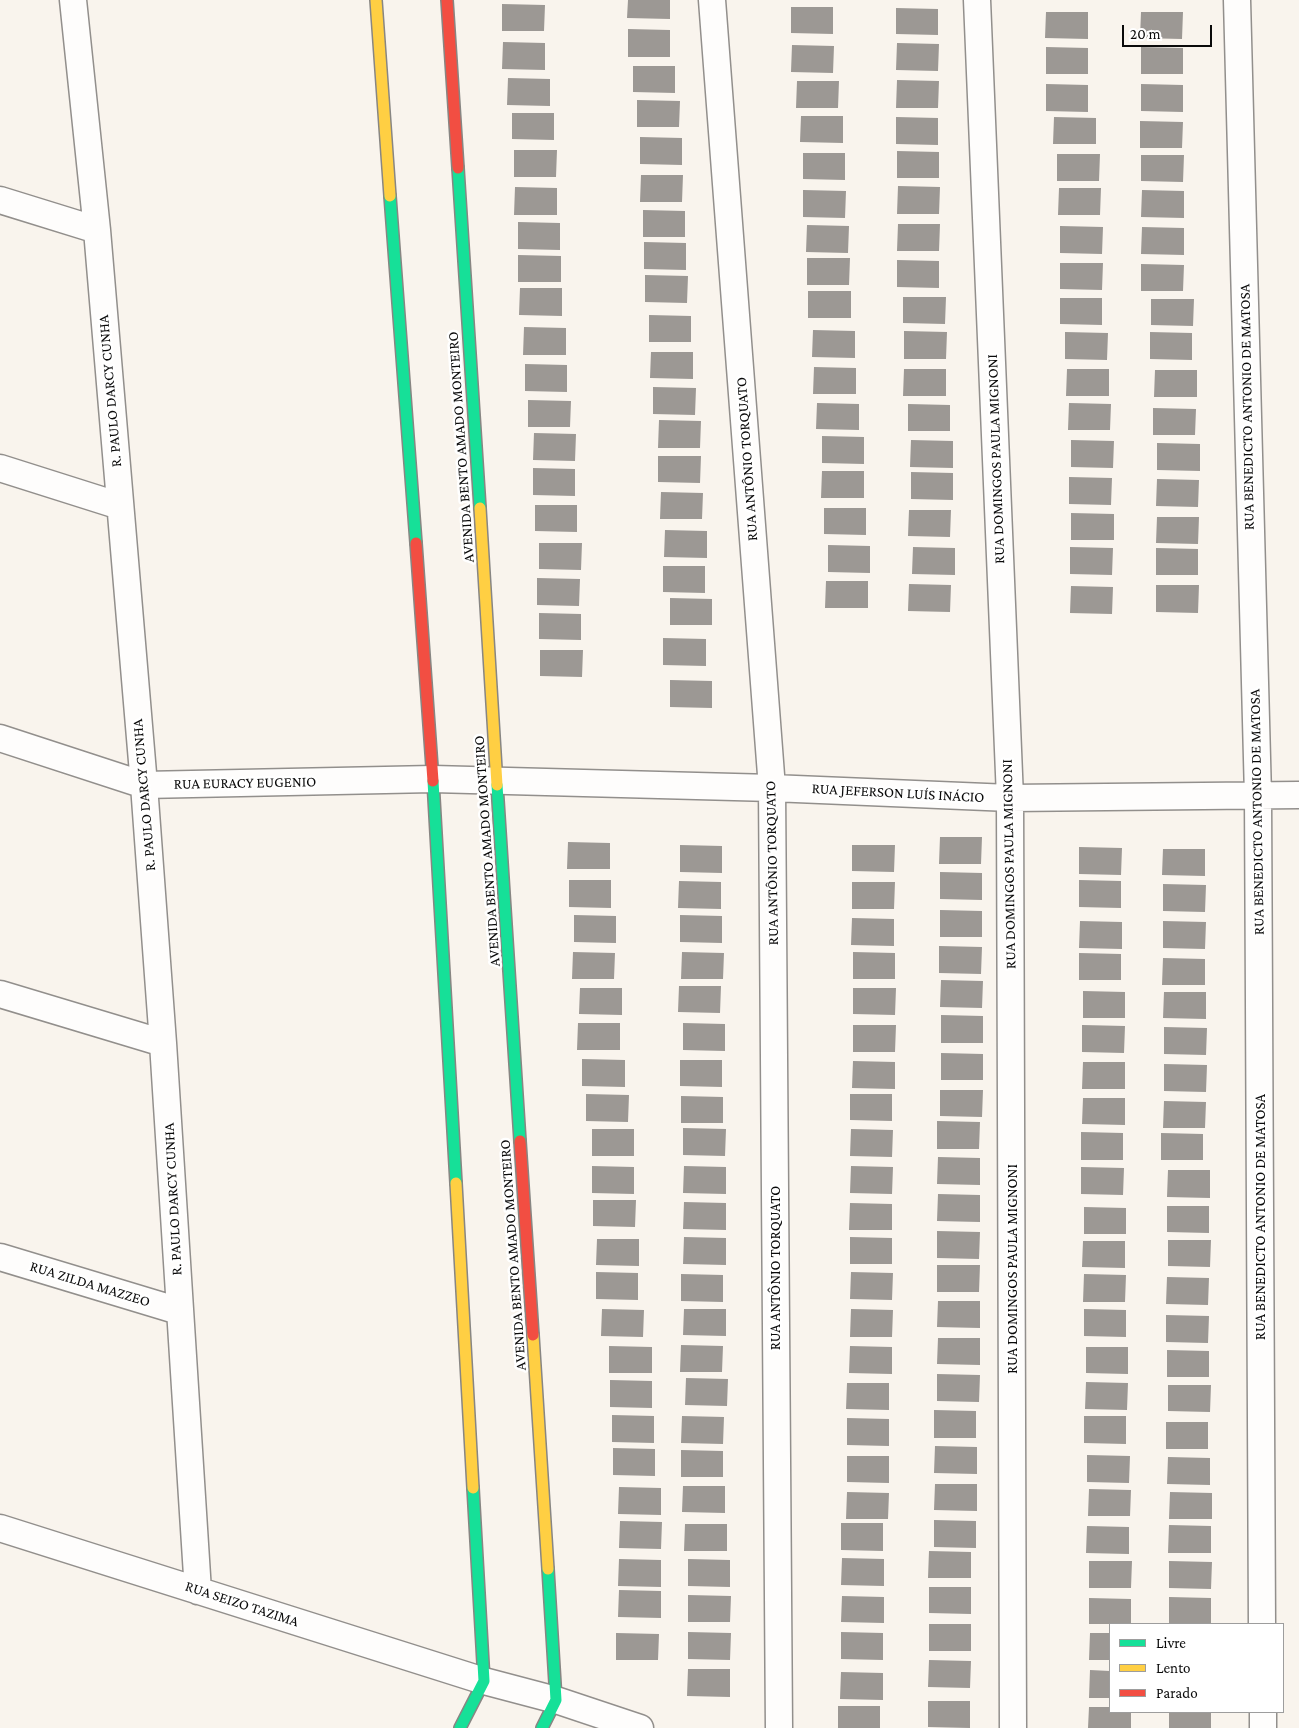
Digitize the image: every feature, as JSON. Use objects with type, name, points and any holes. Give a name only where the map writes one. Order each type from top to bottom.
[{"type":"street","name":"R. PAULO DARCY CUNHA","points":[[73,0],[97,230],[144,785],[164,1043],[198,1591]]},
{"type":"street","points":[[376,0],[433,779],[484,1681],[460,1728]]},
{"type":"street","name":"AVENIDA BENTO AMADO MONTEIRO","points":[[447,0],[556,1700]]},
{"type":"street","name":"RUA ANTÔNIO TORQUATO","points":[[712,0],[772,788],[779,1728]]},
{"type":"street","name":"RUA DOMINGOS PAULA MIGNONI","points":[[977,0],[1010,798],[1013,1728]]},
{"type":"street","name":"RUA BENEDICTO ANTONIO DE MATOSA","points":[[1237,0],[1258,796],[1262,1623]]},
{"type":"street","points":[[0,200],[97,230]]},
{"type":"street","points":[[0,468],[120,506]]},
{"type":"street","name":"RUA EURACY EUGENIO","points":[[0,738],[144,785],[433,779],[497,780]]},
{"type":"street","name":"RUA JEFERSON LUÍS INÁCIO","points":[[497,780],[772,788],[1010,798],[1299,795]]},
{"type":"street","points":[[0,994],[164,1043]]},
{"type":"street","name":"RUA ZILDA MAZZEO","points":[[0,1257],[180,1312]]},
{"type":"street","name":"RUA SEIZO TAZIMA","points":[[0,1528],[484,1681],[556,1700],[640,1728]]},
{"type":"street","points":[[542,1728],[556,1700]]},
{"type":"street","points":[[1263,1713],[1263,1728]]},
{"type":"building","points":[[628,0],[670,0],[670,19],[627,18]]},
{"type":"building","points":[[502,4],[545,5],[544,31],[502,31]]},
{"type":"building","points":[[791,7],[833,7],[833,34],[791,33]]},
{"type":"building","points":[[896,8],[938,9],[938,35],[896,34]]},
{"type":"building","points":[[1046,12],[1088,12],[1088,39],[1045,38]]},
{"type":"building","points":[[1141,12],[1183,12],[1182,39],[1140,38]]},
{"type":"building","points":[[628,29],[670,30],[670,57],[628,57]]},
{"type":"building","points":[[503,42],[545,43],[545,70],[502,69]]},
{"type":"building","points":[[897,43],[939,44],[938,71],[896,70]]},
{"type":"building","points":[[792,45],[834,46],[833,73],[791,72]]},
{"type":"building","points":[[1046,47],[1088,48],[1088,74],[1046,74]]},
{"type":"building","points":[[1141,47],[1183,48],[1183,74],[1141,74]]},
{"type":"building","points":[[633,66],[675,66],[675,93],[633,92]]},
{"type":"building","points":[[508,78],[550,79],[550,106],[507,105]]},
{"type":"building","points":[[897,80],[939,81],[938,108],[896,108]]},
{"type":"building","points":[[797,81],[839,81],[838,108],[796,108]]},
{"type":"building","points":[[1046,84],[1088,85],[1088,112],[1046,111]]},
{"type":"building","points":[[1141,84],[1183,85],[1183,112],[1141,111]]},
{"type":"building","points":[[637,100],[680,101],[679,127],[637,127]]},
{"type":"building","points":[[512,113],[554,113],[554,140],[512,139]]},
{"type":"building","points":[[801,116],[843,116],[843,143],[800,142]]},
{"type":"building","points":[[896,117],[938,118],[938,145],[896,144]]},
{"type":"building","points":[[1054,117],[1096,118],[1096,144],[1053,144]]},
{"type":"building","points":[[1140,121],[1183,122],[1182,148],[1140,148]]},
{"type":"building","points":[[640,137],[682,138],[682,165],[640,164]]},
{"type":"building","points":[[514,150],[557,150],[556,177],[514,177]]},
{"type":"building","points":[[897,151],[939,152],[939,178],[897,178]]},
{"type":"building","points":[[803,153],[845,153],[845,180],[803,179]]},
{"type":"building","points":[[1057,154],[1100,154],[1099,181],[1057,181]]},
{"type":"building","points":[[1141,155],[1184,155],[1183,182],[1141,181]]},
{"type":"building","points":[[641,175],[683,175],[682,202],[640,202]]},
{"type":"building","points":[[898,186],[940,187],[939,214],[897,214]]},
{"type":"building","points":[[515,187],[557,188],[557,215],[514,215]]},
{"type":"building","points":[[1059,188],[1101,188],[1100,215],[1058,215]]},
{"type":"building","points":[[803,190],[846,191],[845,218],[803,217]]},
{"type":"building","points":[[1142,190],[1184,191],[1184,218],[1141,217]]},
{"type":"building","points":[[643,210],[685,211],[685,237],[643,237]]},
{"type":"building","points":[[518,222],[560,223],[560,250],[518,249]]},
{"type":"building","points":[[898,224],[940,224],[939,251],[897,251]]},
{"type":"building","points":[[807,225],[849,226],[848,253],[806,252]]},
{"type":"building","points":[[1060,226],[1103,227],[1102,254],[1060,253]]},
{"type":"building","points":[[1142,227],[1184,228],[1184,255],[1141,254]]},
{"type":"building","points":[[644,242],[686,243],[686,270],[644,269]]},
{"type":"building","points":[[518,255],[561,256],[561,282],[518,282]]},
{"type":"building","points":[[807,258],[850,258],[849,285],[807,285]]},
{"type":"building","points":[[897,260],[939,261],[939,288],[897,287]]},
{"type":"building","points":[[1060,263],[1103,263],[1102,290],[1060,289]]},
{"type":"building","points":[[1141,264],[1184,265],[1183,291],[1141,291]]},
{"type":"building","points":[[645,275],[688,276],[687,303],[645,302]]},
{"type":"building","points":[[520,288],[562,288],[562,316],[519,315]]},
{"type":"building","points":[[808,291],[851,291],[851,318],[808,318]]},
{"type":"building","points":[[903,297],[946,297],[945,324],[903,323]]},
{"type":"building","points":[[1060,298],[1102,298],[1102,325],[1060,324]]},
{"type":"building","points":[[1151,299],[1194,299],[1193,326],[1151,325]]},
{"type":"building","points":[[649,315],[691,316],[691,342],[649,342]]},
{"type":"building","points":[[524,327],[566,328],[566,355],[523,355]]},
{"type":"building","points":[[813,330],[855,331],[855,358],[812,357]]},
{"type":"building","points":[[904,331],[947,332],[946,359],[904,359]]},
{"type":"building","points":[[1065,332],[1108,333],[1107,360],[1065,359]]},
{"type":"building","points":[[1150,332],[1192,333],[1192,360],[1150,359]]},
{"type":"building","points":[[651,352],[693,352],[693,379],[650,378]]},
{"type":"building","points":[[525,364],[567,365],[567,392],[525,391]]},
{"type":"building","points":[[814,367],[856,368],[856,394],[813,394]]},
{"type":"building","points":[[904,369],[946,369],[946,396],[903,396]]},
{"type":"building","points":[[1067,369],[1109,369],[1109,396],[1066,396]]},
{"type":"building","points":[[1155,370],[1197,370],[1197,397],[1154,397]]},
{"type":"building","points":[[653,387],[696,388],[695,415],[653,414]]},
{"type":"building","points":[[528,400],[571,401],[570,427],[528,427]]},
{"type":"building","points":[[817,403],[859,404],[859,430],[816,429]]},
{"type":"building","points":[[1069,403],[1111,404],[1110,430],[1068,430]]},
{"type":"building","points":[[908,404],[950,405],[950,431],[908,431]]},
{"type":"building","points":[[1153,408],[1196,409],[1195,435],[1153,435]]},
{"type":"building","points":[[659,420],[701,421],[700,448],[658,448]]},
{"type":"building","points":[[534,433],[576,434],[575,461],[533,460]]},
{"type":"building","points":[[822,436],[864,437],[864,464],[822,463]]},
{"type":"building","points":[[911,440],[953,441],[953,468],[910,467]]},
{"type":"building","points":[[1071,440],[1114,441],[1113,468],[1071,467]]},
{"type":"building","points":[[1157,443],[1200,444],[1200,471],[1157,470]]},
{"type":"building","points":[[658,456],[701,456],[700,483],[658,482]]},
{"type":"building","points":[[533,468],[575,469],[575,496],[533,495]]},
{"type":"building","points":[[822,471],[864,471],[864,498],[821,498]]},
{"type":"building","points":[[911,472],[953,473],[953,500],[911,499]]},
{"type":"building","points":[[1069,477],[1112,478],[1111,505],[1069,504]]},
{"type":"building","points":[[1157,479],[1199,480],[1198,507],[1156,506]]},
{"type":"building","points":[[661,492],[703,493],[702,519],[660,519]]},
{"type":"building","points":[[535,505],[577,505],[577,532],[535,531]]},
{"type":"building","points":[[824,508],[866,508],[866,535],[824,534]]},
{"type":"building","points":[[909,510],[951,510],[950,537],[908,536]]},
{"type":"building","points":[[1071,513],[1114,514],[1114,540],[1071,540]]},
{"type":"building","points":[[1157,517],[1199,517],[1198,544],[1156,543]]},
{"type":"building","points":[[665,530],[707,531],[707,558],[664,557]]},
{"type":"building","points":[[539,543],[582,543],[581,570],[539,569]]},
{"type":"building","points":[[828,545],[870,546],[870,573],[828,572]]},
{"type":"building","points":[[913,547],[955,548],[955,575],[912,574]]},
{"type":"building","points":[[1070,547],[1113,548],[1112,575],[1070,574]]},
{"type":"building","points":[[1156,548],[1198,549],[1198,575],[1156,575]]},
{"type":"building","points":[[663,566],[705,566],[705,593],[663,592]]},
{"type":"building","points":[[537,578],[580,579],[579,606],[537,605]]},
{"type":"building","points":[[826,581],[868,581],[868,608],[825,608]]},
{"type":"building","points":[[909,584],[951,585],[950,612],[908,611]]},
{"type":"building","points":[[1156,585],[1199,585],[1198,613],[1156,612]]},
{"type":"building","points":[[1071,586],[1113,587],[1112,614],[1070,613]]},
{"type":"building","points":[[670,598],[712,599],[712,625],[670,625]]},
{"type":"building","points":[[539,613],[581,614],[581,640],[539,639]]},
{"type":"building","points":[[663,638],[706,639],[706,666],[663,665]]},
{"type":"building","points":[[540,650],[583,650],[582,677],[540,676]]},
{"type":"building","points":[[670,680],[712,681],[712,708],[670,707]]},
{"type":"building","points":[[940,837],[982,837],[981,864],[939,864]]},
{"type":"building","points":[[568,842],[610,843],[610,869],[567,869]]},
{"type":"building","points":[[680,845],[722,846],[722,873],[680,872]]},
{"type":"building","points":[[852,845],[895,845],[894,872],[852,871]]},
{"type":"building","points":[[1079,847],[1122,848],[1121,875],[1079,874]]},
{"type":"building","points":[[1163,849],[1205,849],[1205,876],[1162,875]]},
{"type":"building","points":[[940,872],[982,873],[982,900],[940,899]]},
{"type":"building","points":[[569,880],[611,880],[611,908],[569,907]]},
{"type":"building","points":[[1079,880],[1121,881],[1121,908],[1079,907]]},
{"type":"building","points":[[679,881],[721,882],[721,909],[678,908]]},
{"type":"building","points":[[852,882],[895,882],[894,909],[852,909]]},
{"type":"building","points":[[1163,884],[1206,885],[1205,912],[1163,911]]},
{"type":"building","points":[[940,910],[982,911],[982,937],[940,937]]},
{"type":"building","points":[[574,915],[616,916],[616,943],[574,942]]},
{"type":"building","points":[[680,915],[722,916],[722,943],[680,942]]},
{"type":"building","points":[[852,918],[894,919],[894,946],[851,945]]},
{"type":"building","points":[[1080,921],[1122,922],[1122,949],[1079,948]]},
{"type":"building","points":[[1163,921],[1206,922],[1205,949],[1163,948]]},
{"type":"building","points":[[939,946],[982,947],[981,974],[939,973]]},
{"type":"building","points":[[573,952],[615,953],[614,979],[572,979]]},
{"type":"building","points":[[682,952],[724,953],[723,979],[681,979]]},
{"type":"building","points":[[853,952],[895,953],[895,979],[853,979]]},
{"type":"building","points":[[1079,953],[1121,954],[1121,980],[1079,980]]},
{"type":"building","points":[[1163,958],[1205,959],[1205,985],[1162,985]]},
{"type":"building","points":[[941,980],[983,981],[982,1008],[940,1007]]},
{"type":"building","points":[[679,986],[721,986],[720,1013],[678,1012]]},
{"type":"building","points":[[580,988],[622,988],[622,1015],[579,1014]]},
{"type":"building","points":[[853,988],[896,988],[895,1015],[853,1014]]},
{"type":"building","points":[[1083,991],[1125,992],[1125,1018],[1083,1018]]},
{"type":"building","points":[[1164,992],[1206,992],[1206,1019],[1163,1018]]},
{"type":"building","points":[[941,1015],[983,1016],[983,1043],[941,1043]]},
{"type":"building","points":[[578,1023],[620,1023],[620,1050],[577,1050]]},
{"type":"building","points":[[683,1023],[725,1024],[725,1051],[683,1050]]},
{"type":"building","points":[[853,1025],[896,1025],[895,1052],[853,1052]]},
{"type":"building","points":[[1082,1025],[1125,1026],[1124,1053],[1082,1052]]},
{"type":"building","points":[[1164,1027],[1207,1028],[1206,1055],[1164,1054]]},
{"type":"building","points":[[941,1053],[983,1054],[983,1080],[941,1080]]},
{"type":"building","points":[[582,1059],[625,1060],[625,1087],[582,1086]]},
{"type":"building","points":[[680,1060],[722,1060],[722,1087],[680,1086]]},
{"type":"building","points":[[853,1061],[895,1062],[895,1089],[852,1088]]},
{"type":"building","points":[[1083,1062],[1125,1062],[1125,1089],[1082,1089]]},
{"type":"building","points":[[1164,1064],[1207,1065],[1206,1092],[1164,1091]]},
{"type":"building","points":[[940,1090],[983,1090],[982,1117],[940,1116]]},
{"type":"building","points":[[586,1094],[629,1095],[628,1122],[586,1121]]},
{"type":"building","points":[[850,1094],[892,1094],[892,1121],[850,1120]]},
{"type":"building","points":[[681,1096],[723,1097],[723,1123],[681,1123]]},
{"type":"building","points":[[1083,1098],[1125,1098],[1125,1125],[1082,1124]]},
{"type":"building","points":[[1164,1101],[1206,1102],[1205,1128],[1163,1128]]},
{"type":"building","points":[[937,1121],[980,1122],[979,1149],[937,1149]]},
{"type":"building","points":[[683,1128],[726,1129],[725,1156],[683,1155]]},
{"type":"building","points":[[592,1129],[634,1129],[634,1156],[592,1156]]},
{"type":"building","points":[[851,1129],[893,1130],[892,1157],[850,1156]]},
{"type":"building","points":[[1081,1132],[1123,1133],[1123,1160],[1081,1160]]},
{"type":"building","points":[[1161,1133],[1203,1134],[1203,1160],[1161,1160]]},
{"type":"building","points":[[938,1157],[980,1158],[980,1185],[937,1184]]},
{"type":"building","points":[[592,1166],[634,1167],[634,1194],[592,1193]]},
{"type":"building","points":[[684,1166],[726,1167],[726,1194],[683,1193]]},
{"type":"building","points":[[851,1166],[893,1167],[892,1194],[850,1193]]},
{"type":"building","points":[[1081,1167],[1124,1168],[1123,1195],[1081,1194]]},
{"type":"building","points":[[1168,1170],[1210,1170],[1210,1198],[1167,1197]]},
{"type":"building","points":[[938,1194],[980,1195],[980,1222],[937,1221]]},
{"type":"building","points":[[593,1200],[636,1200],[635,1227],[593,1226]]},
{"type":"building","points":[[684,1202],[726,1203],[726,1230],[683,1229]]},
{"type":"building","points":[[850,1203],[892,1204],[892,1230],[849,1230]]},
{"type":"building","points":[[1167,1206],[1209,1206],[1209,1233],[1167,1232]]},
{"type":"building","points":[[1084,1207],[1126,1208],[1126,1234],[1084,1234]]},
{"type":"building","points":[[937,1231],[980,1232],[979,1259],[937,1258]]},
{"type":"building","points":[[684,1237],[726,1238],[726,1265],[683,1264]]},
{"type":"building","points":[[850,1237],[892,1238],[892,1264],[850,1264]]},
{"type":"building","points":[[597,1239],[639,1239],[639,1266],[596,1265]]},
{"type":"building","points":[[1168,1240],[1211,1240],[1210,1267],[1168,1266]]},
{"type":"building","points":[[1083,1241],[1125,1241],[1125,1268],[1082,1267]]},
{"type":"building","points":[[937,1265],[980,1265],[979,1292],[937,1292]]},
{"type":"building","points":[[596,1272],[638,1273],[638,1300],[596,1299]]},
{"type":"building","points":[[851,1272],[893,1273],[892,1300],[850,1299]]},
{"type":"building","points":[[681,1274],[723,1275],[723,1302],[681,1301]]},
{"type":"building","points":[[1084,1274],[1126,1275],[1125,1302],[1083,1302]]},
{"type":"building","points":[[1167,1277],[1209,1278],[1208,1305],[1166,1304]]},
{"type":"building","points":[[938,1301],[980,1301],[980,1328],[937,1327]]},
{"type":"building","points":[[602,1309],[644,1310],[643,1337],[601,1336]]},
{"type":"building","points":[[684,1309],[726,1309],[726,1336],[683,1335]]},
{"type":"building","points":[[851,1309],[893,1310],[892,1337],[850,1337]]},
{"type":"building","points":[[1084,1309],[1126,1310],[1126,1337],[1084,1336]]},
{"type":"building","points":[[1166,1315],[1209,1316],[1208,1343],[1166,1342]]},
{"type":"building","points":[[938,1338],[980,1338],[980,1365],[937,1364]]},
{"type":"building","points":[[681,1345],[723,1346],[722,1372],[680,1372]]},
{"type":"building","points":[[609,1346],[652,1347],[652,1373],[609,1373]]},
{"type":"building","points":[[850,1346],[892,1347],[892,1374],[849,1373]]},
{"type":"building","points":[[1086,1347],[1128,1347],[1128,1374],[1086,1373]]},
{"type":"building","points":[[1167,1350],[1209,1351],[1209,1377],[1167,1377]]},
{"type":"building","points":[[937,1374],[980,1375],[979,1402],[937,1401]]},
{"type":"building","points":[[686,1378],[728,1379],[727,1406],[685,1405]]},
{"type":"building","points":[[610,1380],[652,1381],[652,1408],[610,1407]]},
{"type":"building","points":[[1086,1382],[1128,1383],[1127,1410],[1085,1409]]},
{"type":"building","points":[[847,1383],[889,1383],[889,1410],[846,1409]]},
{"type":"building","points":[[1168,1385],[1211,1385],[1210,1412],[1168,1411]]},
{"type":"building","points":[[934,1410],[976,1411],[976,1438],[934,1438]]},
{"type":"building","points":[[612,1415],[654,1416],[654,1443],[612,1442]]},
{"type":"building","points":[[682,1416],[724,1417],[723,1444],[681,1443]]},
{"type":"building","points":[[1084,1416],[1126,1416],[1126,1444],[1084,1443]]},
{"type":"building","points":[[847,1418],[889,1419],[889,1446],[847,1445]]},
{"type":"building","points":[[1166,1422],[1208,1422],[1208,1449],[1166,1449]]},
{"type":"building","points":[[935,1446],[977,1447],[977,1474],[934,1473]]},
{"type":"building","points":[[613,1448],[655,1449],[655,1476],[613,1475]]},
{"type":"building","points":[[681,1450],[723,1451],[723,1477],[681,1477]]},
{"type":"building","points":[[1087,1455],[1130,1456],[1129,1483],[1087,1482]]},
{"type":"building","points":[[847,1456],[889,1456],[889,1483],[847,1482]]},
{"type":"building","points":[[1168,1457],[1210,1458],[1210,1485],[1167,1484]]},
{"type":"building","points":[[935,1484],[977,1484],[977,1511],[934,1510]]},
{"type":"building","points":[[683,1486],[725,1486],[725,1513],[682,1512]]},
{"type":"building","points":[[619,1487],[661,1488],[661,1515],[618,1514]]},
{"type":"building","points":[[1089,1489],[1131,1490],[1130,1516],[1088,1516]]},
{"type":"building","points":[[847,1492],[889,1493],[888,1519],[846,1519]]},
{"type":"building","points":[[1170,1492],[1212,1493],[1212,1519],[1169,1519]]},
{"type":"building","points":[[934,1520],[976,1521],[976,1548],[934,1547]]},
{"type":"building","points":[[620,1521],[662,1522],[661,1549],[619,1548]]},
{"type":"building","points":[[841,1523],[883,1523],[883,1551],[841,1550]]},
{"type":"building","points":[[685,1524],[727,1524],[727,1551],[684,1551]]},
{"type":"building","points":[[1169,1525],[1211,1526],[1211,1553],[1168,1553]]},
{"type":"building","points":[[1087,1526],[1129,1527],[1129,1554],[1086,1553]]},
{"type":"building","points":[[929,1551],[971,1552],[971,1578],[928,1578]]},
{"type":"building","points":[[842,1558],[884,1559],[884,1586],[841,1585]]},
{"type":"building","points":[[619,1559],[661,1560],[661,1587],[618,1586]]},
{"type":"building","points":[[688,1559],[730,1560],[730,1587],[688,1586]]},
{"type":"building","points":[[1089,1561],[1132,1561],[1131,1588],[1089,1588]]},
{"type":"building","points":[[1169,1561],[1212,1562],[1211,1589],[1169,1588]]},
{"type":"building","points":[[929,1587],[971,1587],[971,1614],[929,1613]]},
{"type":"building","points":[[619,1590],[661,1591],[661,1618],[618,1617]]},
{"type":"building","points":[[688,1595],[731,1596],[730,1622],[688,1622]]},
{"type":"building","points":[[842,1596],[884,1597],[884,1623],[841,1622]]},
{"type":"building","points":[[1169,1597],[1211,1598],[1211,1623],[1169,1623]]},
{"type":"building","points":[[1089,1598],[1131,1599],[1131,1623],[1089,1624]]},
{"type":"building","points":[[929,1624],[971,1624],[971,1651],[929,1651]]},
{"type":"building","points":[[688,1632],[731,1633],[730,1660],[688,1659]]},
{"type":"building","points":[[841,1632],[883,1633],[883,1660],[841,1659]]},
{"type":"building","points":[[616,1633],[659,1634],[658,1660],[616,1660]]},
{"type":"building","points":[[1090,1633],[1109,1633],[1109,1660],[1089,1660]]},
{"type":"building","points":[[929,1660],[971,1661],[970,1688],[928,1687]]},
{"type":"building","points":[[688,1669],[730,1669],[730,1697],[687,1696]]},
{"type":"building","points":[[1090,1670],[1109,1671],[1109,1698],[1089,1698]]},
{"type":"building","points":[[841,1672],[883,1673],[883,1700],[840,1699]]},
{"type":"building","points":[[928,1701],[970,1701],[970,1728],[928,1727]]},
{"type":"building","points":[[838,1706],[880,1706],[880,1728],[838,1728]]},
{"type":"building","points":[[1089,1707],[1109,1707],[1109,1713],[1131,1713],[1131,1728],[1088,1728]]},
{"type":"building","points":[[1169,1713],[1211,1713],[1211,1728],[1169,1728]]},
{"type":"traffic: fast","points":[[458,168],[480,508]]},
{"type":"traffic: fast","points":[[390,196],[416,543]]},
{"type":"traffic: fast","points":[[433,781],[456,1183]]},
{"type":"traffic: fast","points":[[497,785],[520,1141]]},
{"type":"traffic: fast","points":[[460,1728],[484,1681],[473,1488]]},
{"type":"traffic: fast","points":[[542,1728],[556,1700],[548,1569]]},
{"type":"traffic: slow","points":[[376,0],[390,196]]},
{"type":"traffic: slow","points":[[480,508],[497,785]]},
{"type":"traffic: slow","points":[[456,1183],[473,1488]]},
{"type":"traffic: slow","points":[[533,1335],[548,1569]]},
{"type":"traffic: jam","points":[[447,0],[458,168]]},
{"type":"traffic: jam","points":[[416,543],[433,781]]},
{"type":"traffic: jam","points":[[520,1141],[533,1335]]}]
